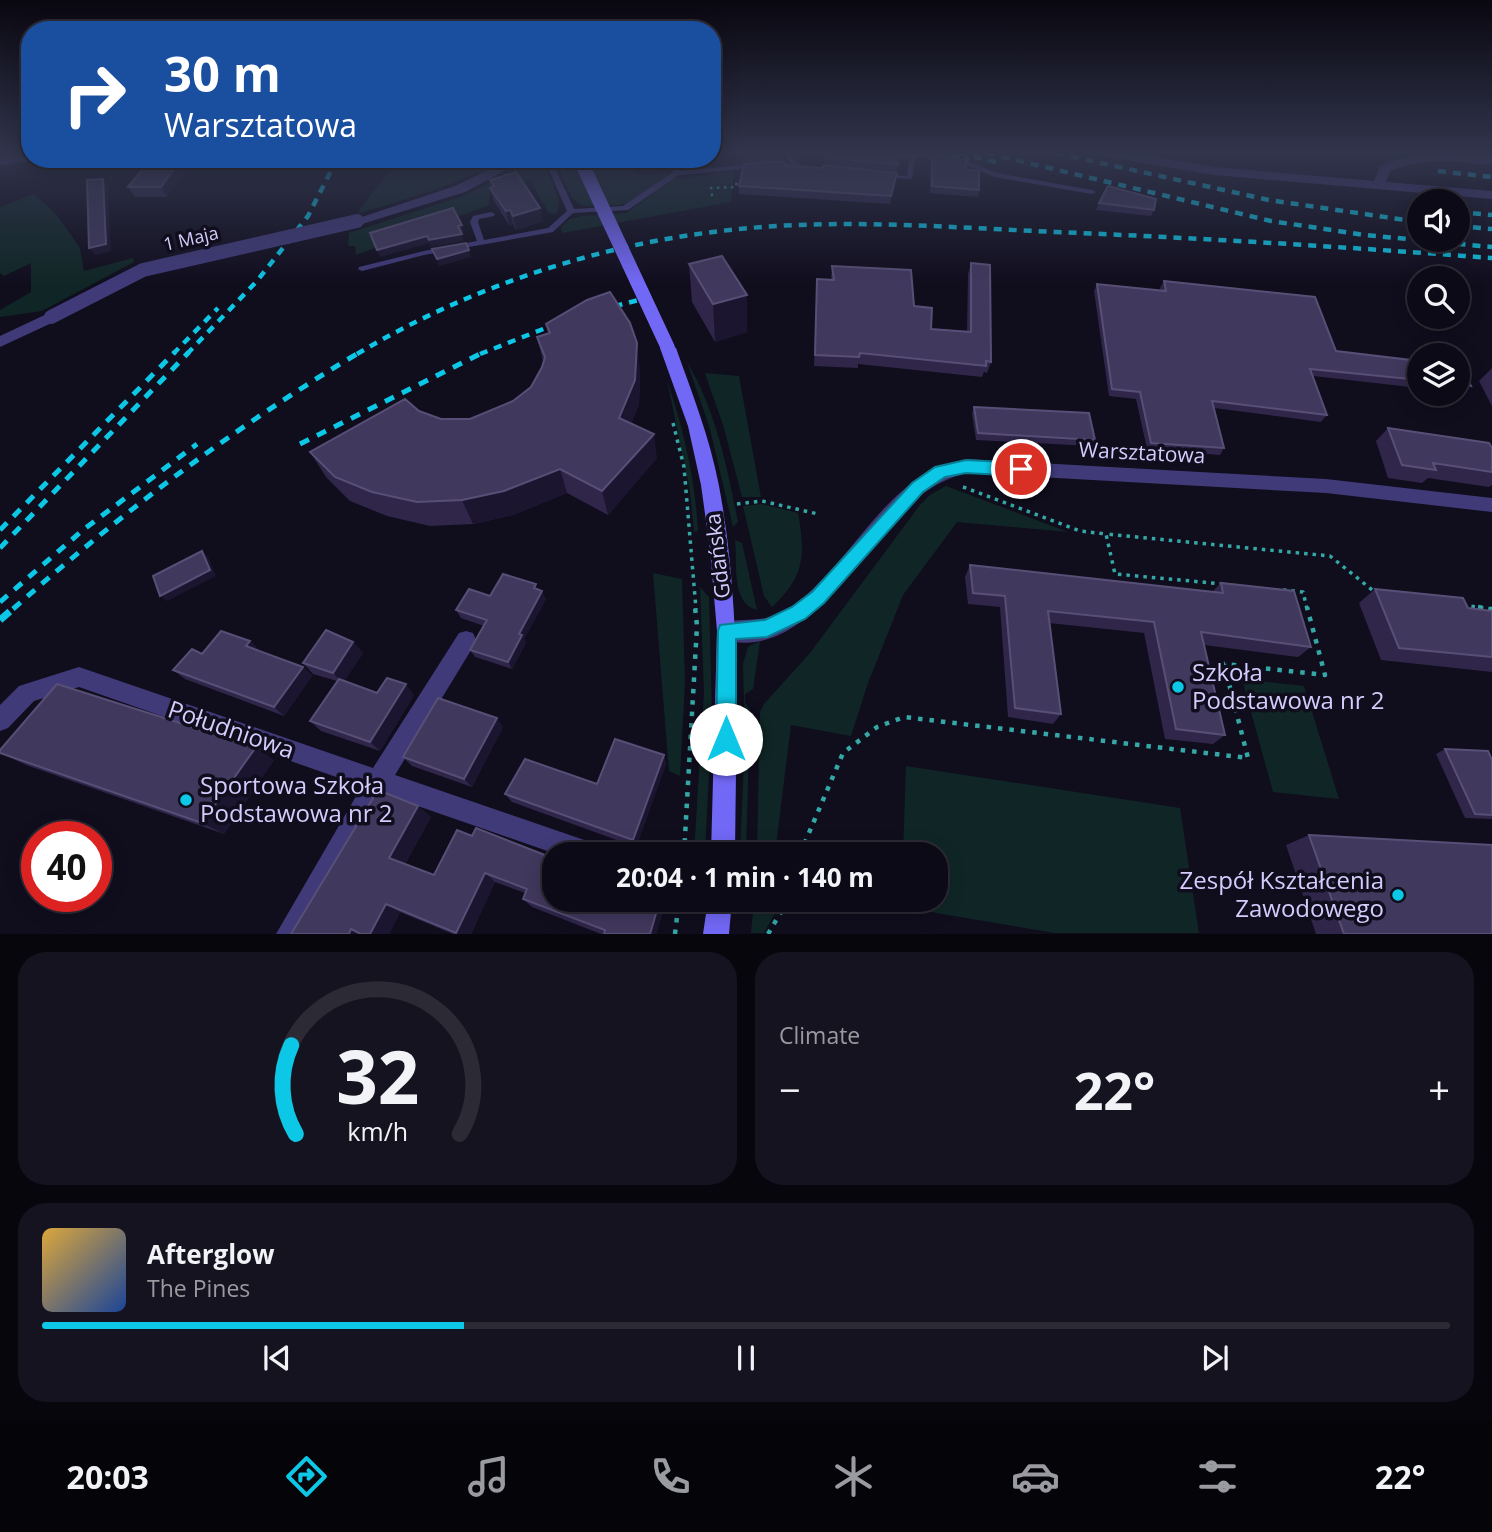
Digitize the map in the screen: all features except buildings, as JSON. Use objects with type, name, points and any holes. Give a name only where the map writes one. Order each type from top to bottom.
[{"type":"street","name":"1 Maja","points":[[0,342],[144,270],[357,221],[436,197]]},
{"type":"street","name":"Gdańska","points":[[598,197],[668,348],[696,426],[710,485],[727,631],[723,842]]},
{"type":"street","name":"Warsztatowa","points":[[727,631],[767,629],[798,613],[818,597],[918,487],[949,469],[966,467],[1326,485],[1492,505]]},
{"type":"street","points":[[288,933],[466,639]]},
{"type":"street","name":"Południowa","points":[[0,720],[27,692],[79,677],[555,842]]},
{"type":"street","points":[[716,933],[719,912]]},
{"type":"lane","points":[[564,197],[571,211]]},
{"type":"lane","points":[[362,269],[550,230],[571,211],[625,208],[642,197]]},
{"type":"lane","points":[[481,243],[474,222],[476,218],[491,214]]},
{"type":"path","points":[[672,416],[684,467],[697,626],[685,842]]},
{"type":"path","points":[[951,482],[1080,531],[1330,556],[1379,595]]},
{"type":"path","points":[[737,503],[762,501],[818,513]]},
{"type":"path","points":[[1106,534],[1115,574],[1236,586]]},
{"type":"path","points":[[805,842],[843,754],[877,727],[904,717],[1248,758],[1224,664],[1325,676],[1303,592],[1276,589]]},
{"type":"path","points":[[1454,604],[1492,609]]},
{"type":"path","points":[[675,933],[678,912]]},
{"type":"path","points":[[768,933],[780,912]]},
{"type":"green space","points":[[27,197],[37,197],[57,215],[80,248],[84,271],[133,258],[134,262],[42,311],[0,317],[0,310],[31,292],[31,263],[4,276],[0,273],[0,207]]},
{"type":"green space","points":[[369,197],[414,197],[359,213]]},
{"type":"green space","points":[[461,197],[490,197],[489,205],[356,255],[355,246],[348,246],[349,233]]},
{"type":"green space","points":[[539,197],[558,197],[558,212],[548,212]]},
{"type":"green space","points":[[640,197],[633,202],[620,205],[582,206],[572,198]]},
{"type":"green space","points":[[649,197],[732,197],[731,202],[562,233],[561,227],[570,219],[626,213]]},
{"type":"green space","points":[[687,362],[706,400],[719,439],[738,522],[733,527],[710,429]]},
{"type":"green space","points":[[705,373],[739,376],[761,497],[742,497],[724,428]]},
{"type":"green space","points":[[667,380],[679,417],[691,474],[698,531],[694,532],[690,491]]},
{"type":"green space","points":[[946,486],[1068,532],[957,522],[903,595],[868,683],[851,736],[791,725],[776,842],[757,842],[760,712],[764,704],[810,653],[930,495]]},
{"type":"green space","points":[[762,504],[798,513],[802,542],[800,565],[791,586],[772,607],[764,596],[743,506]]},
{"type":"green space","points":[[735,540],[742,543],[757,610],[748,606],[739,591]]},
{"type":"green space","points":[[653,573],[682,579],[685,682],[680,776],[669,771]]},
{"type":"green space","points":[[700,587],[709,597],[712,715],[706,842],[695,842],[704,692]]},
{"type":"green space","points":[[760,641],[753,689],[745,694],[745,702],[750,709],[746,842],[741,842],[745,738],[743,664],[748,647]]},
{"type":"green space","points":[[1242,679],[1304,686],[1339,799],[1273,792]]},
{"type":"green space","points":[[906,766],[1180,808],[1199,933],[1055,933],[931,912],[948,912],[948,842],[903,842]]},
{"type":"green space","points":[[753,912],[775,912],[764,933],[751,933]]},
{"type":"railway","points":[[187,354],[257,281],[308,216],[318,197]]},
{"type":"railway","points":[[1169,197],[1271,221],[1365,235],[1492,247]]},
{"type":"railway","points":[[1254,197],[1407,220]]},
{"type":"railway","points":[[1470,213],[1492,215]]},
{"type":"railway","points":[[357,354],[440,310],[484,291],[575,260],[667,239],[756,227],[841,224],[927,226],[1220,240],[1492,258]]},
{"type":"railway","points":[[1470,227],[1492,229]]},
{"type":"railway","points":[[600,310],[654,296]]},
{"type":"railway","points":[[173,354],[218,308]]},
{"type":"railway","points":[[480,354],[566,320]]},
{"type":"railway","points":[[0,530],[175,352]]},
{"type":"railway","points":[[0,548],[189,352]]},
{"type":"railway","points":[[13,609],[96,538],[180,472],[268,410],[360,352]]},
{"type":"railway","points":[[480,354],[484,352]]},
{"type":"railway","points":[[300,444],[480,354]]},
{"type":"railway","points":[[0,602],[83,530],[197,444]]},
{"type":"railway","points":[[0,620],[15,607]]},
{"type":"place","name":"Szkoła Podstawowa nr 2","points":[[1178,687]]},
{"type":"place","name":"Sportowa Szkoła Podstawowa nr 2","points":[[186,800]]},
{"type":"place","name":"Zespół Kształcenia Zawodowego","points":[[1398,895]]},
{"type":"route","points":[[726,739],[727,631],[767,629],[798,613],[818,597],[918,487],[940,472],[966,467],[1021,469]]}]
